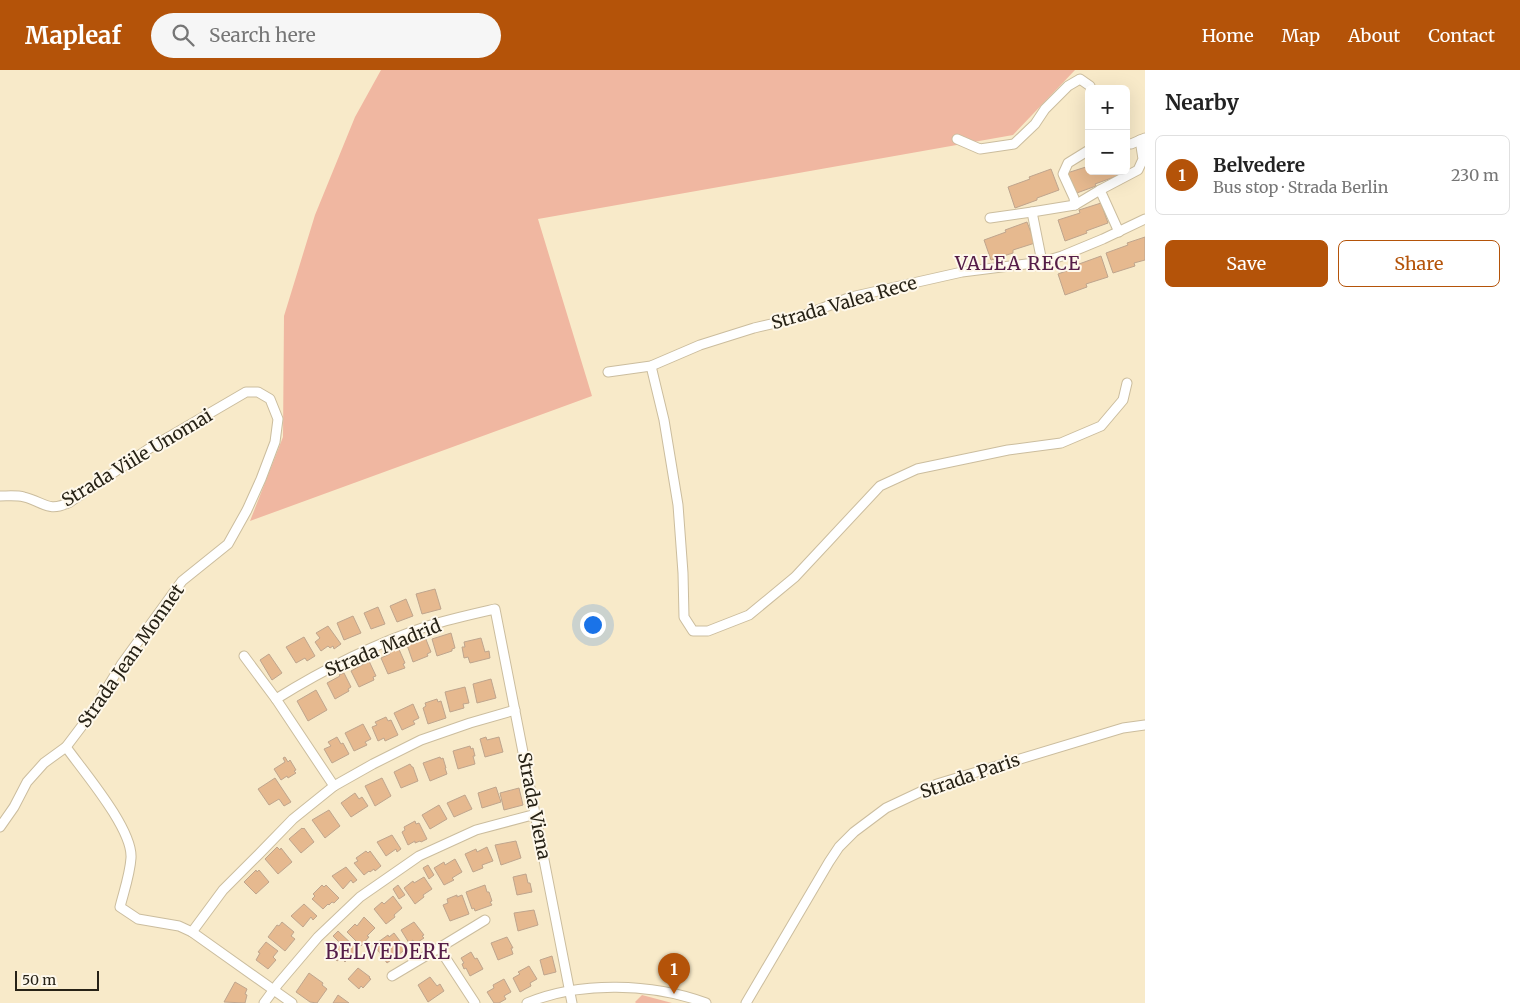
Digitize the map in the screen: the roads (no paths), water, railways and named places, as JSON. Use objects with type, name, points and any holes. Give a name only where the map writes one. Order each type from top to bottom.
[{"type":"street","points":[[957,139],[980,148],[1014,144],[1035,124],[1045,109],[1068,86],[1080,79],[1089,85]]},
{"type":"street","points":[[990,218],[1075,205],[1138,170],[1143,159],[1143,139],[1130,144]]},
{"type":"street","points":[[1075,205],[1074,198],[1063,174],[1068,163],[1085,152]]},
{"type":"street","points":[[1100,190],[1119,232]]},
{"type":"street","points":[[1032,212],[1042,262]]},
{"type":"street","name":"Strada Valea Rece","points":[[608,372],[651,366],[700,345],[754,328],[796,318],[851,297],[962,272],[1042,262],[1062,256],[1145,219]]},
{"type":"street","points":[[651,366],[664,420],[678,504],[684,617],[692,631],[708,631],[750,615],[795,577],[880,486],[917,469],[1008,450],[1061,443],[1101,426],[1123,400],[1127,383]]},
{"type":"street","name":"Strada Viile Unomai","points":[[0,496],[24,497],[48,506],[60,507],[150,448],[246,392],[258,392],[270,399]]},
{"type":"street","name":"Strada Jean Monnet","points":[[0,827],[14,807],[27,782],[44,763],[66,747],[91,714],[121,665],[182,581],[228,544],[247,510],[275,442],[278,419],[270,399]]},
{"type":"street","name":"Strada Madrid","points":[[276,699],[320,672],[366,650],[429,626],[495,609]]},
{"type":"street","name":"Strada Viena","points":[[495,609],[572,1003]]},
{"type":"street","points":[[244,656],[276,699],[334,786]]},
{"type":"street","points":[[192,932],[223,890],[293,819],[334,786],[421,740],[515,710]]},
{"type":"street","name":"Strada Paris","points":[[746,1003],[839,847],[854,832],[886,808],[936,784],[1123,728],[1145,725]]},
{"type":"street","points":[[66,747],[108,804],[129,844],[132,857],[120,907],[138,919],[179,926],[192,932],[292,1003]]},
{"type":"street","points":[[264,1003],[318,937],[360,897],[419,856],[476,830],[536,814]]},
{"type":"street","points":[[392,976],[485,920]]},
{"type":"street","points":[[439,948],[475,1003]]},
{"type":"street","points":[[527,1003],[570,991],[627,988],[663,992],[706,1003]]},
{"type":"place","name":"Belvedere","points":[[674,994]]},
{"type":"district","name":"VALEA RECE","points":[[1018,263]]},
{"type":"district","name":"BELVEDERE","points":[[388,952]]}]
